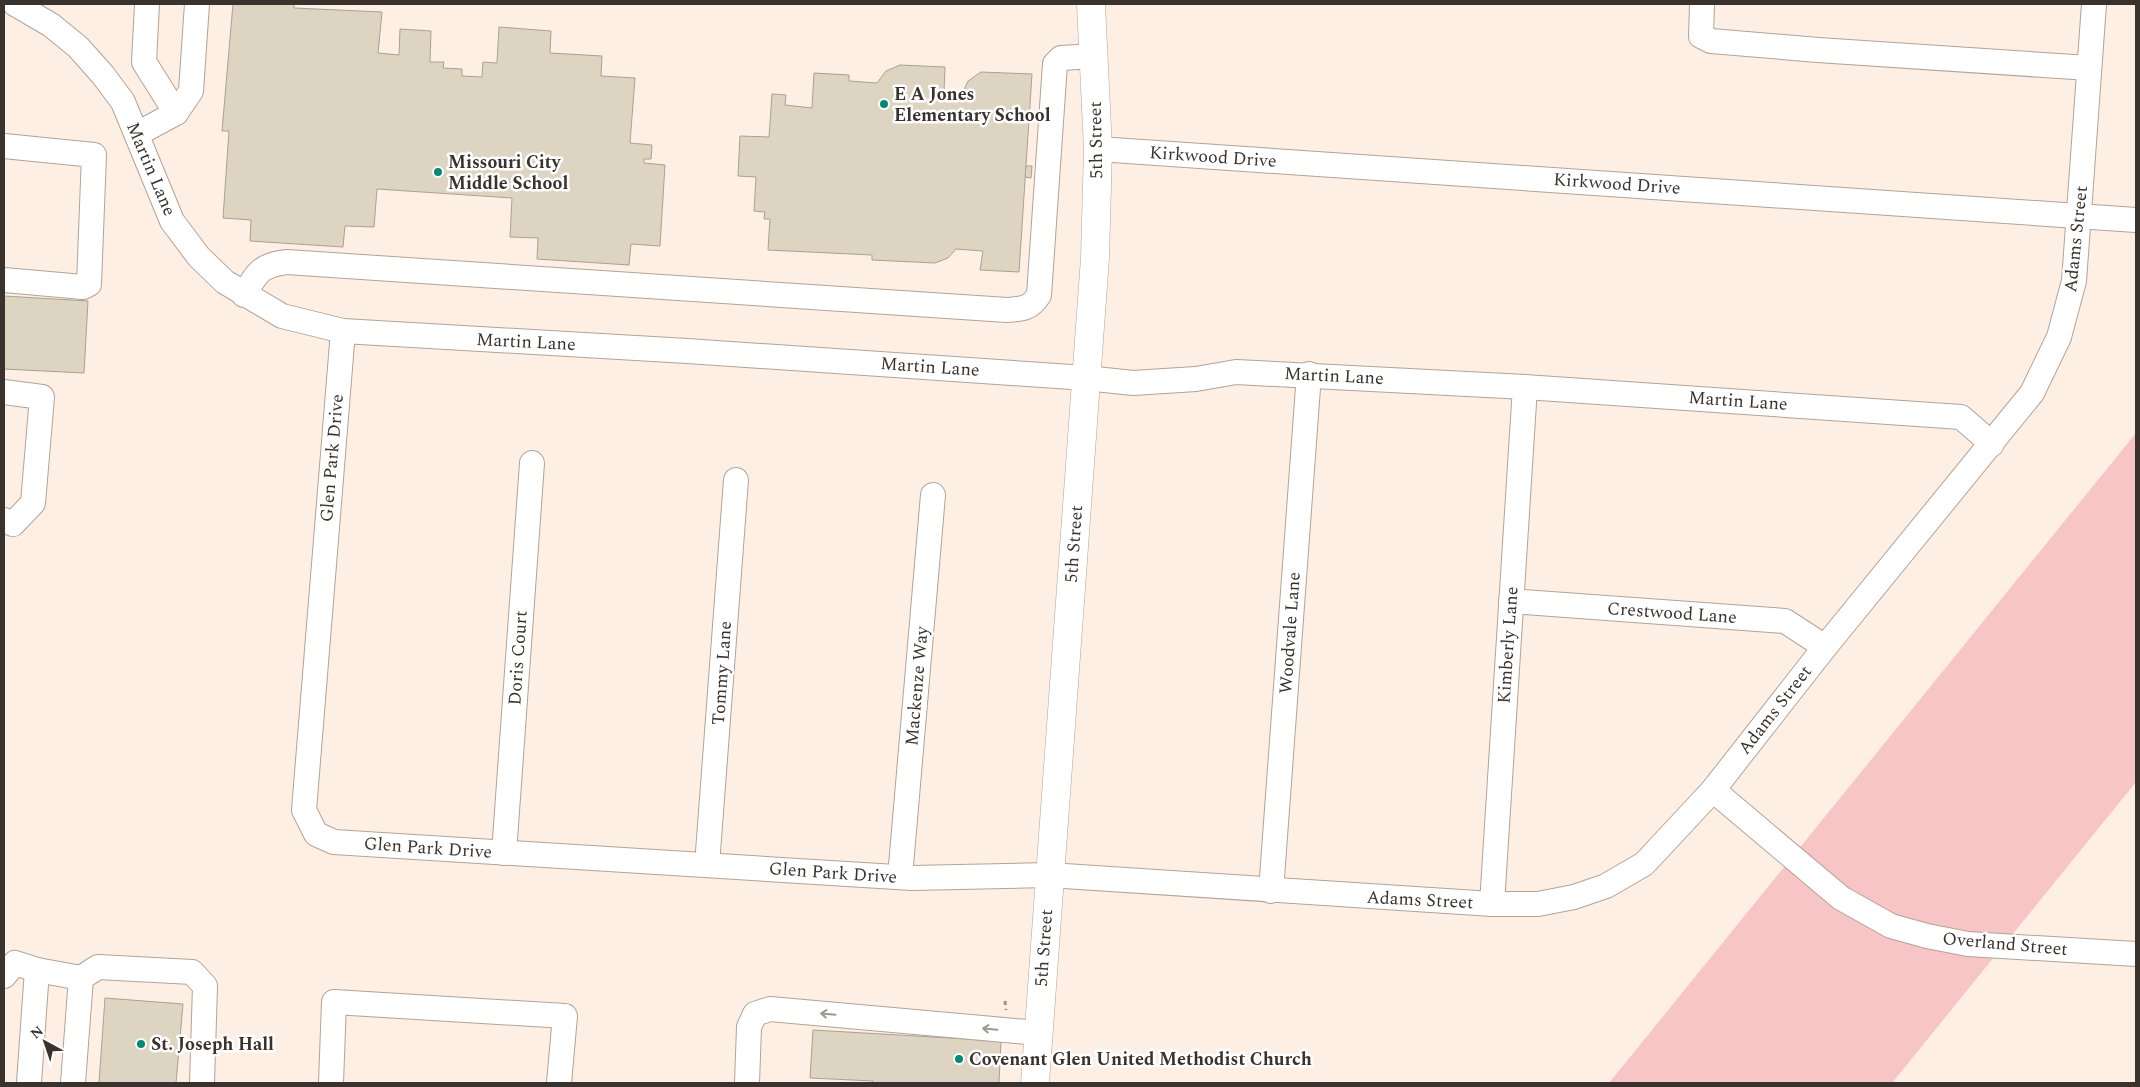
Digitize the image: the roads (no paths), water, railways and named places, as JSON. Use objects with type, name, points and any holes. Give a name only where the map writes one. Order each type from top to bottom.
[{"type":"main road","name":"5th Street","points":[[1035,1083],[1095,258],[1098,149],[1092,4]]},
{"type":"street","name":"Martin Lane","points":[[15,4],[51,25],[78,47],[103,75],[123,102],[172,221],[199,257],[225,282],[282,316],[343,331],[688,351],[1133,382],[1196,379],[1236,372],[1309,374],[1525,387],[1961,417],[1992,444]]},
{"type":"street","points":[[146,4],[144,62],[176,113]]},
{"type":"street","points":[[137,134],[176,113],[191,91],[197,4]]},
{"type":"street","points":[[1702,4],[1701,36],[1711,41],[2089,68]]},
{"type":"street","name":"Adams Street","points":[[1049,876],[1492,904],[1538,904],[1574,897],[1606,886],[1644,864],[1713,790],[1825,647],[2032,393],[2060,337],[2074,281],[2094,4]]},
{"type":"street","points":[[244,295],[257,273],[264,267],[273,263],[286,262],[1007,310],[1020,309],[1032,305],[1039,296],[1055,64],[1061,58],[1094,56]]},
{"type":"street","points":[[4,146],[94,155],[89,284],[83,288],[4,280]]},
{"type":"street","name":"Kirkwood Drive","points":[[1098,149],[2136,220]]},
{"type":"street","name":"Glen Park Drive","points":[[343,331],[304,810],[316,834],[334,842],[900,877],[1049,876]]},
{"type":"street","name":"Woodvale Lane","points":[[1271,891],[1309,374]]},
{"type":"street","name":"Kimberly Lane","points":[[1492,904],[1525,387]]},
{"type":"street","points":[[4,392],[42,397],[33,503],[13,524],[4,520]]},
{"type":"street","name":"Doris Court","points":[[504,853],[532,463]]},
{"type":"street","name":"Tommy Lane","points":[[707,865],[736,480]]},
{"type":"street","name":"Mackenze Way","points":[[900,877],[933,496]]},
{"type":"street","name":"Crestwood Lane","points":[[1511,601],[1785,621],[1825,647]]},
{"type":"street","name":"Overland Street","points":[[1713,790],[1841,898],[1892,926],[1927,936],[1968,944],[2136,954]]},
{"type":"street","points":[[4,976],[15,963],[36,970],[81,978],[98,967],[192,972],[205,986],[202,1083]]},
{"type":"street","points":[[29,1083],[36,970]]},
{"type":"street","points":[[73,1083],[81,978]]},
{"type":"street","points":[[331,1083],[334,1002],[565,1016],[559,1083]]},
{"type":"street","points":[[747,1083],[749,1027],[755,1014],[770,1009],[1038,1033]]},
{"type":"place","name":"E A Jones Elementary School","points":[[884,104]]},
{"type":"place","name":"Missouri City Middle School","points":[[438,172]]},
{"type":"place","name":"St. Joseph Hall","points":[[141,1044]]},
{"type":"place","name":"Covenant Glen United Methodist Church","points":[[959,1059]]}]
